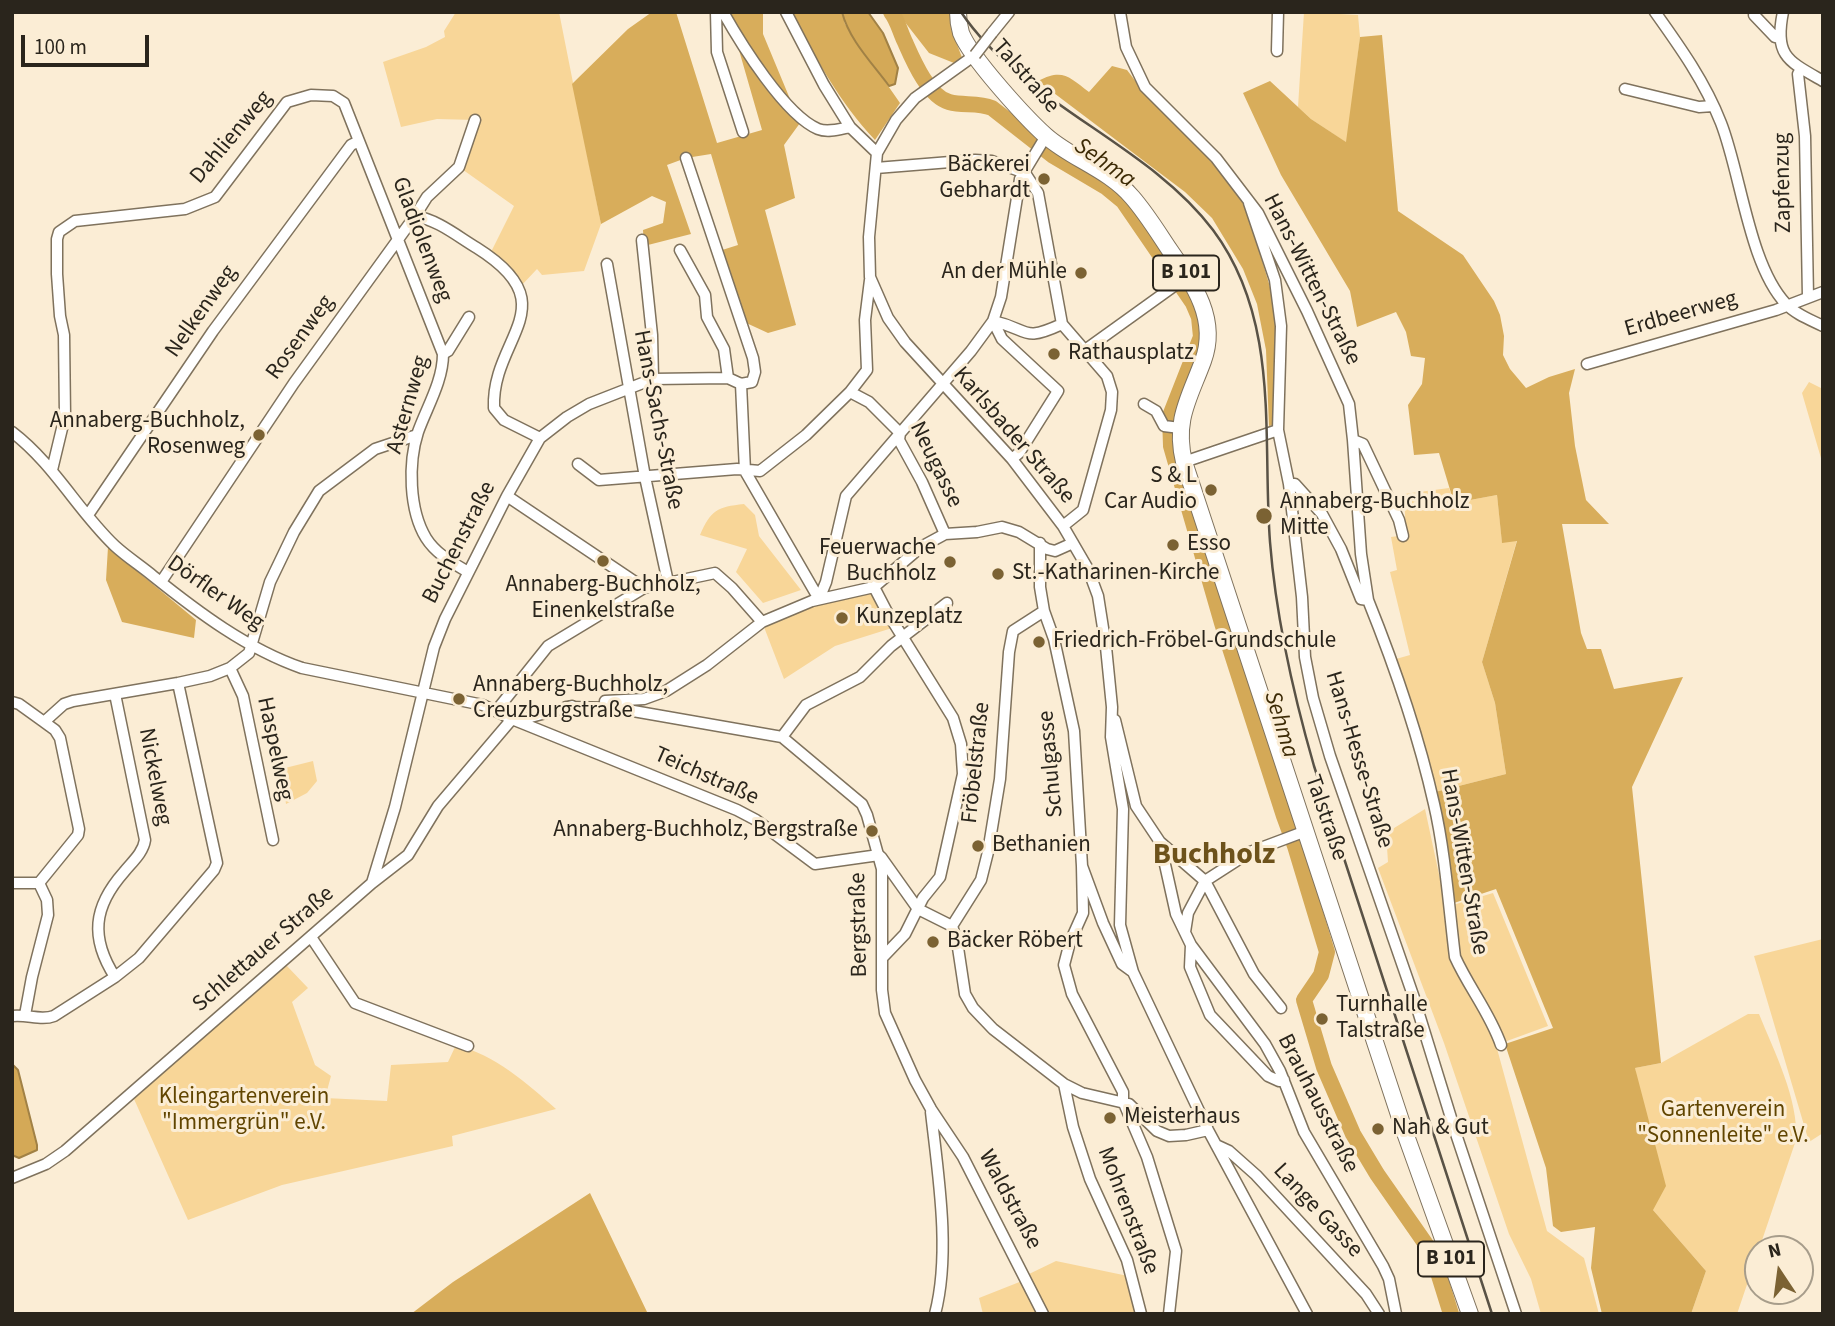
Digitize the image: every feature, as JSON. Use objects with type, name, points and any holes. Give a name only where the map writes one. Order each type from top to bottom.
[{"type":"main road","name":"Talstraße","points":[[958,12],[961,33],[975,55],[1045,139],[1121,184],[1145,214],[1202,302],[1208,326],[1203,360],[1173,427],[1303,832],[1404,1130],[1470,1314]]},
{"type":"street","points":[[716,12],[717,52],[743,132]]},
{"type":"street","points":[[723,12],[744,48],[778,92],[805,121],[821,131],[850,127]]},
{"type":"street","points":[[786,12],[824,85],[850,127],[877,153]]},
{"type":"street","name":"Karlsbader Straße","points":[[1009,12],[975,55],[915,98],[896,120],[877,153],[869,237],[870,277],[888,318],[905,342],[1012,458],[1063,526],[1088,569],[1098,596],[1112,707],[1111,737],[1123,809],[1120,925],[1133,972],[1208,1130],[1307,1314]]},
{"type":"street","name":"Hans-Witten-Straße","points":[[1120,12],[1126,47],[1145,87],[1216,158],[1258,213],[1349,404],[1361,554],[1368,600],[1406,698],[1435,806],[1455,957],[1466,980],[1493,1020],[1501,1045]]},
{"type":"street","points":[[1278,12],[1278,51]]},
{"type":"street","points":[[1655,12],[1692,65],[1721,123],[1769,282],[1787,306],[1823,326]]},
{"type":"street","points":[[1783,12],[1779,38],[1782,49],[1801,69],[1823,81]]},
{"type":"street","points":[[1754,15],[1779,38]]},
{"type":"street","name":"Zapfenzug","points":[[1801,69],[1798,74],[1807,178],[1805,214],[1808,297]]},
{"type":"street","points":[[1625,89],[1699,107],[1713,106]]},
{"type":"street","name":"Dahlienweg","points":[[52,470],[65,415],[64,335],[57,274],[59,232],[75,221],[185,209],[215,197],[280,110],[287,102],[300,96],[333,96],[344,103],[359,141]]},
{"type":"street","name":"Rosenweg","points":[[161,582],[294,383],[427,197],[459,167],[475,120]]},
{"type":"street","points":[[819,599],[826,582],[846,496],[971,351],[993,321],[1001,297],[1020,179],[1045,139]]},
{"type":"street","name":"Gladiolenweg","points":[[359,141],[443,354]]},
{"type":"street","name":"Nelkenweg","points":[[88,515],[213,331],[351,145],[359,141]]},
{"type":"street","points":[[686,158],[753,358],[755,372],[752,382],[741,384],[745,471],[819,599]]},
{"type":"street","points":[[876,168],[992,161],[1025,173],[1038,193],[1062,324],[1107,376],[1112,392],[1111,410],[1083,510],[1063,526]]},
{"type":"street","name":"Hans-Hesse-Straße","points":[[1249,202],[1275,280],[1281,326],[1278,430],[1289,484],[1302,597],[1305,657],[1313,698],[1516,1314]]},
{"type":"street","points":[[415,216],[430,219],[488,256],[515,281],[523,303],[520,323],[495,382],[494,408],[504,420],[540,438]]},
{"type":"street","points":[[642,240],[652,335],[653,379]]},
{"type":"street","points":[[680,250],[705,295],[707,317],[724,349],[728,378]]},
{"type":"street","name":"Hans-Sachs-Straße","points":[[607,264],[645,477],[668,582]]},
{"type":"street","points":[[578,464],[599,480],[737,469],[760,471],[806,435],[850,392],[867,370],[865,320],[870,277]]},
{"type":"street","points":[[1085,350],[1185,277]]},
{"type":"street","name":"Erdbeerweg","points":[[1587,364],[1787,306],[1823,292]]},
{"type":"street","name":"Asternweg","points":[[468,572],[442,556],[427,539],[418,520],[411,475],[417,435],[443,367],[443,354],[448,351],[469,317]]},
{"type":"street","points":[[993,321],[1033,335],[1062,324]]},
{"type":"street","points":[[993,321],[1002,339],[1058,391],[1019,453],[1012,458]]},
{"type":"street","name":"Buchenstraße","points":[[372,883],[395,807],[444,619],[540,438],[567,416],[629,386],[653,379],[728,378],[741,384]]},
{"type":"street","name":"Neugasse","points":[[850,392],[869,402],[900,433],[899,440],[922,482],[945,534]]},
{"type":"street","points":[[1144,404],[1173,427]]},
{"type":"street","points":[[1184,462],[1278,430]]},
{"type":"street","name":"Dörfler Weg","points":[[12,432],[34,450],[115,546],[184,601],[251,645],[282,662],[302,668],[448,697],[483,705],[496,711]]},
{"type":"street","points":[[44,722],[64,704],[178,683],[210,676],[230,668],[249,653],[270,583],[294,532],[319,491],[376,449],[417,435]]},
{"type":"street","points":[[1353,440],[1363,444],[1399,520],[1403,536]]},
{"type":"street","name":"Hans-Witten-Straße","points":[[1289,484],[1295,484],[1322,514],[1341,549],[1361,599],[1368,600]]},
{"type":"street","points":[[507,496],[644,588]]},
{"type":"street","name":"Schlettauer Straße","points":[[12,1178],[46,1164],[65,1151],[372,883],[408,855],[438,806],[517,721],[588,702],[644,699],[666,691],[707,665],[762,622],[819,599],[874,587],[920,547],[945,534],[1002,527],[1055,551],[1073,543]]},
{"type":"street","name":"Schulgasse","points":[[1040,543],[1040,587],[1044,611],[1054,639],[1074,731],[1082,866],[1102,923],[1122,964],[1133,972]]},
{"type":"street","points":[[496,711],[548,646],[644,588],[715,573],[762,622]]},
{"type":"street","points":[[874,587],[953,718],[958,730],[963,774],[940,877],[923,898],[905,934],[883,957]]},
{"type":"street","points":[[566,707],[616,708],[782,737],[806,705],[860,677],[903,637],[947,603]]},
{"type":"street","name":"Fröbelstraße","points":[[952,926],[981,880],[988,852],[997,801],[1013,631],[1044,611]]},
{"type":"street","name":"Haspelweg","points":[[230,668],[243,696],[273,840]]},
{"type":"street","points":[[12,1016],[26,1015],[45,1019],[54,1016],[115,977],[139,958],[214,870],[217,863],[178,683]]},
{"type":"street","name":"Nickelweg","points":[[115,694],[145,840],[141,852],[113,885],[98,922],[98,942],[115,977]]},
{"type":"street","points":[[12,702],[19,704],[55,730],[60,738],[79,829],[78,835],[40,883]]},
{"type":"street","points":[[1112,707],[1136,806],[1160,842],[1205,881],[1254,974],[1281,1008]]},
{"type":"street","name":"Teichstraße","points":[[496,711],[737,810],[756,820],[814,864],[879,855]]},
{"type":"street","name":"Bergstraße","points":[[782,737],[862,804],[882,869],[882,990],[885,1013],[930,1109]]},
{"type":"street","points":[[1185,932],[1194,897],[1205,881],[1250,852],[1303,832]]},
{"type":"street","name":"Brauhausstraße","points":[[1160,842],[1176,914],[1191,945],[1265,1044],[1284,1080],[1304,1132],[1383,1266],[1389,1279],[1396,1314]]},
{"type":"street","points":[[879,855],[890,866],[918,909],[952,926],[957,941],[965,995],[972,1007],[993,1029],[1064,1084],[1082,1093],[1129,1104],[1157,1132],[1169,1136],[1208,1130]]},
{"type":"street","points":[[1082,866],[1083,913],[1070,942],[1065,965],[1072,994],[1123,1092],[1123,1101],[1147,1157],[1176,1251],[1169,1314]]},
{"type":"street","points":[[12,883],[40,883]]},
{"type":"street","points":[[26,1015],[32,977],[48,915],[47,900],[40,883]]},
{"type":"street","points":[[311,937],[355,1003],[468,1046]]},
{"type":"street","points":[[1191,945],[1190,967],[1210,1015],[1268,1076],[1274,1080],[1284,1080]]},
{"type":"street","name":"Mohrenstraße","points":[[1064,1084],[1073,1126],[1090,1179],[1127,1260],[1141,1314]]},
{"type":"street","points":[[930,1109],[941,1207],[937,1311]]},
{"type":"street","name":"Waldstraße","points":[[930,1109],[964,1157],[1043,1314]]},
{"type":"street","name":"Lange Gasse","points":[[1216,1145],[1229,1151],[1256,1175],[1366,1294],[1379,1314]]},
{"type":"green space","points":[[456,12],[559,12],[601,224],[584,271],[542,275],[537,269],[521,286],[490,254],[514,206],[459,167],[475,120],[437,119],[401,127],[383,62],[426,47],[445,37],[444,31]]},
{"type":"green space","points":[[1304,12],[1358,15],[1360,37],[1347,143],[1298,107]]},
{"type":"green space","points":[[1809,382],[1823,389],[1823,465],[1802,393]]},
{"type":"green space","points":[[1449,488],[1454,503],[1497,495],[1502,542],[1517,540],[1482,662],[1495,703],[1506,774],[1435,792],[1396,659],[1410,655],[1390,572],[1397,570],[1391,537],[1406,535],[1404,494]]},
{"type":"green space","points":[[744,504],[755,515],[759,536],[801,590],[763,603],[736,572],[747,549],[700,535],[716,511]]},
{"type":"green space","points":[[869,591],[892,628],[835,646],[784,679],[764,627],[820,601]]},
{"type":"green space","points":[[313,761],[317,781],[307,793],[286,804],[281,769]]},
{"type":"green space","points":[[1425,809],[1446,907],[1493,893],[1548,1026],[1496,1045],[1547,1231],[1584,1258],[1599,1314],[1541,1314],[1531,1279],[1509,1234],[1444,1043],[1378,868],[1388,862],[1386,833]]},
{"type":"green space","points":[[1823,939],[1823,1133],[1809,1142],[1754,956]]},
{"type":"green space","name":"Kleingartenverein \"Immergrün\" e.V.","points":[[286,965],[308,988],[292,1002],[315,1065],[331,1076],[325,1098],[387,1101],[391,1065],[448,1062],[456,1045],[497,1063],[556,1109],[452,1136],[453,1146],[282,1185],[188,1220],[134,1099]]},
{"type":"green space","name":"Gartenverein \"Sonnenleite\" e.V.","points":[[1748,1014],[1759,1014],[1790,1092],[1796,1140],[1764,1235],[1744,1235],[1744,1293],[1737,1314],[1691,1314],[1706,1271],[1653,1210],[1635,1068],[1661,1063]]},
{"type":"green space","points":[[1056,1261],[1128,1276],[1138,1314],[1048,1314],[1029,1274]]},
{"type":"green space","points":[[1022,1281],[1036,1314],[983,1314],[979,1298]]},
{"type":"shaded area","points":[[652,12],[676,12],[717,143],[762,130],[728,12],[763,12],[763,34],[800,123],[784,145],[795,198],[765,210],[796,325],[768,333],[742,321],[719,251],[738,245],[711,154],[686,158],[667,165],[691,234],[644,246],[643,230],[663,223],[666,202],[652,196],[601,224],[572,84],[628,29]]},
{"type":"shaded area","points":[[791,12],[842,12],[845,24],[900,103],[875,140],[839,95]]},
{"type":"shaded area","points":[[842,12],[868,12],[883,33],[898,68],[895,84],[889,86],[862,51]]},
{"type":"shaded area","points":[[897,12],[950,12],[951,29],[963,60],[954,63],[929,53]]},
{"type":"shaded area","points":[[1382,35],[1398,211],[1463,255],[1494,301],[1504,336],[1503,355],[1510,369],[1526,388],[1575,369],[1569,393],[1575,446],[1586,500],[1609,524],[1562,524],[1581,633],[1587,649],[1601,649],[1614,689],[1683,677],[1632,787],[1661,1063],[1635,1068],[1666,1186],[1653,1210],[1706,1271],[1691,1314],[1602,1314],[1591,1268],[1595,1227],[1561,1232],[1553,1226],[1546,1168],[1505,1044],[1553,1028],[1496,889],[1451,904],[1435,792],[1506,774],[1495,703],[1482,662],[1517,541],[1502,543],[1497,495],[1454,503],[1439,453],[1414,455],[1408,405],[1422,384],[1425,358],[1411,356],[1406,332],[1396,312],[1357,327],[1350,291],[1281,175],[1243,93],[1270,81],[1311,119],[1346,142],[1360,37]]},
{"type":"shaded area","points":[[1112,66],[1127,70],[1143,91],[1228,181],[1246,207],[1273,297],[1277,345],[1273,425],[1269,426],[1266,350],[1257,304],[1243,269],[1212,218],[1185,192],[1038,81],[1054,75],[1065,76],[1089,92]]},
{"type":"shaded area","points":[[108,547],[196,620],[194,638],[122,622],[106,580]]},
{"type":"shaded area","points":[[13,1065],[18,1070],[37,1145],[37,1150],[19,1158],[12,1155]]},
{"type":"shaded area","points":[[590,1193],[648,1314],[411,1314],[453,1282]]},
{"type":"waterway","name":"Sehma","points":[[891,12],[917,67],[934,93],[949,102],[992,108],[1052,155],[1106,187],[1123,201],[1193,303],[1199,317],[1201,337],[1170,416],[1171,446],[1222,623],[1327,952],[1321,975],[1304,1000],[1324,1067],[1353,1134],[1377,1174],[1432,1253],[1451,1314]]},
{"type":"railway","points":[[961,12],[987,44],[1017,73],[1155,172],[1186,199],[1213,230],[1235,265],[1249,302],[1259,341],[1264,380],[1273,570],[1286,655],[1299,711],[1314,766],[1492,1314]]},
{"type":"place","name":"Bäckerei Gebhardt","points":[[1044,179]]},
{"type":"place","name":"An der Mühle","points":[[1081,273]]},
{"type":"place","name":"Rathausplatz","points":[[1054,354]]},
{"type":"place","name":"Annaberg-Buchholz, Rosenweg","points":[[259,435]]},
{"type":"place","name":"S & L Car Audio","points":[[1211,490]]},
{"type":"place","name":"Annaberg-Buchholz Mitte","points":[[1264,516]]},
{"type":"place","name":"Esso","points":[[1173,545]]},
{"type":"place","name":"Annaberg-Buchholz, Einenkelstraße","points":[[603,561]]},
{"type":"place","name":"Feuerwache Buchholz","points":[[950,562]]},
{"type":"place","name":"St.-Katharinen-Kirche","points":[[998,574]]},
{"type":"place","name":"Kunzeplatz","points":[[842,618]]},
{"type":"place","name":"Friedrich-Fröbel-Grundschule","points":[[1039,642]]},
{"type":"place","name":"Annaberg-Buchholz, Creuzburgstraße","points":[[459,699]]},
{"type":"place","name":"Annaberg-Buchholz, Bergstraße","points":[[872,831]]},
{"type":"place","name":"Bethanien","points":[[978,846]]},
{"type":"place","name":"Bäcker Röbert","points":[[933,942]]},
{"type":"place","name":"Turnhalle Talstraße","points":[[1322,1019]]},
{"type":"place","name":"Meisterhaus","points":[[1110,1118]]},
{"type":"place","name":"Nah & Gut","points":[[1378,1129]]},
{"type":"district","name":"Buchholz","points":[[1214,856]]}]
